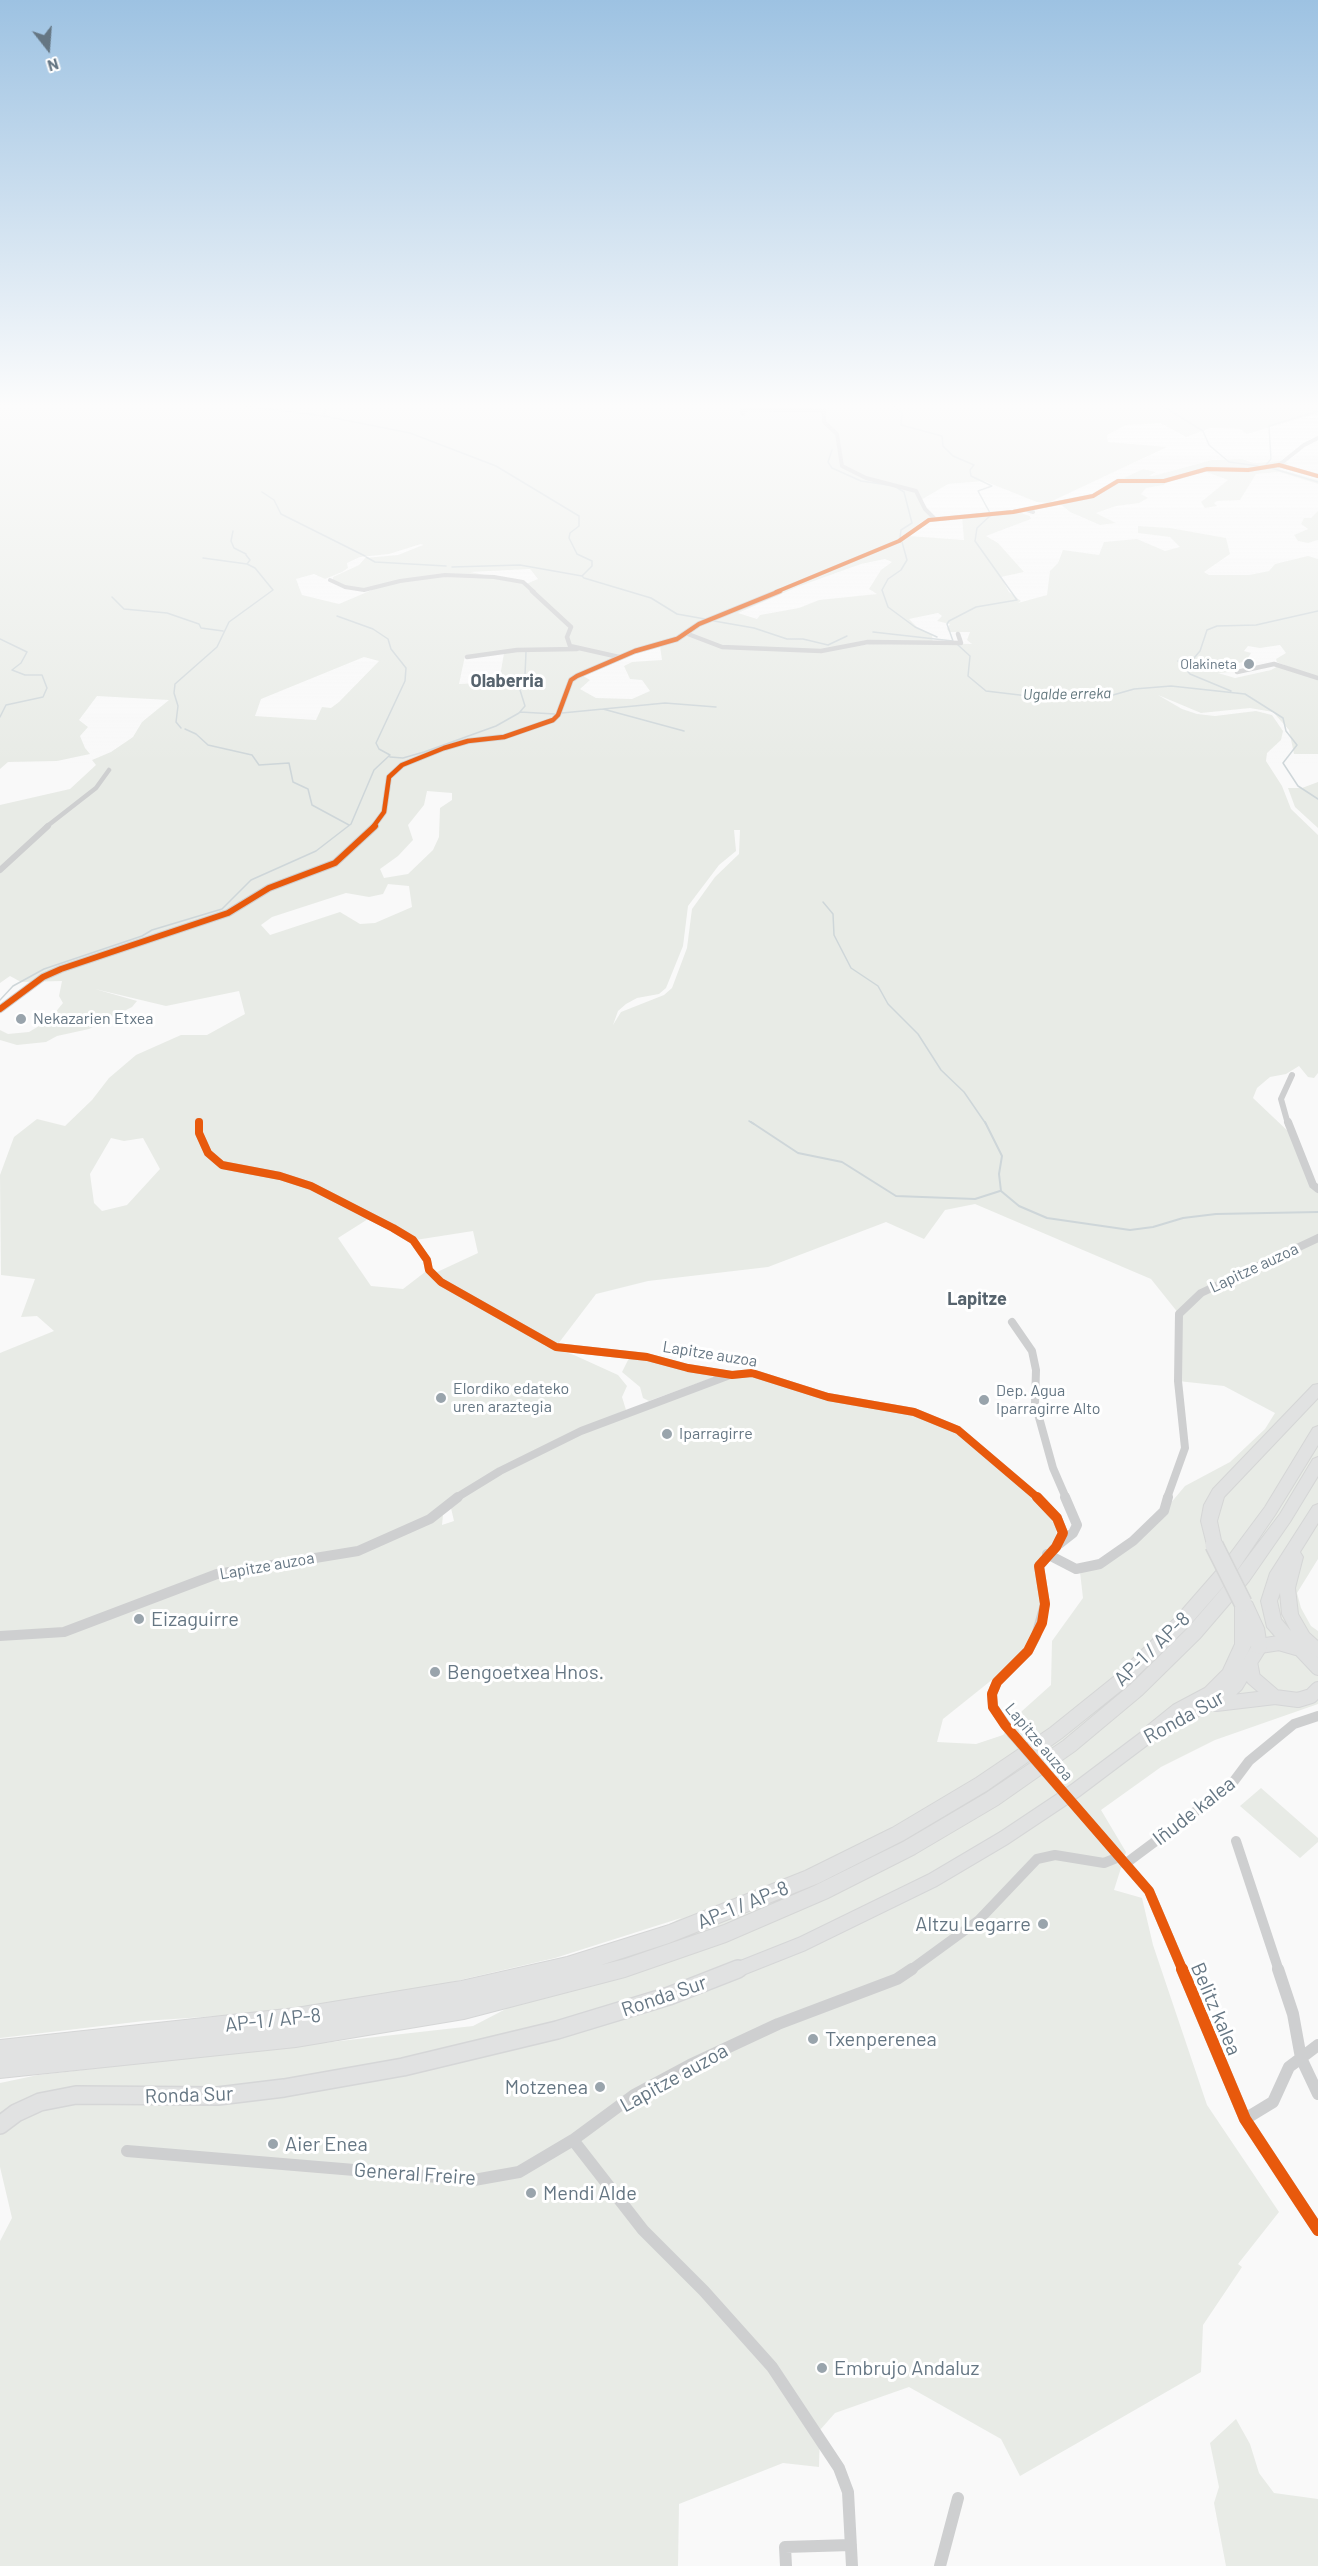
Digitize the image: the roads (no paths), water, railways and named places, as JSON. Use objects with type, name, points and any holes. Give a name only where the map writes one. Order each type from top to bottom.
[{"type":"highway","points":[[1259,1647],[1256,1628],[1245,1612],[1214,1545],[1209,1521],[1212,1505],[1218,1493],[1318,1389]]},
{"type":"highway","name":"AP-1 / AP-8","points":[[0,2050],[296,2018],[461,1991],[567,1966],[649,1941],[737,1909],[812,1877],[898,1834],[982,1784],[1056,1733],[1122,1680],[1181,1623],[1230,1567],[1270,1511],[1318,1432]]},
{"type":"highway","name":"AP-1 / AP-8","points":[[0,2068],[296,2037],[464,2009],[635,1965],[726,1933],[821,1892],[909,1848],[992,1799],[1069,1746],[1136,1690],[1194,1633],[1244,1576],[1285,1518],[1318,1463]]},
{"type":"highway","points":[[1294,1646],[1273,1622],[1269,1601],[1276,1578],[1318,1510]]},
{"type":"highway","points":[[1297,1545],[1287,1588],[1288,1605],[1298,1632],[1316,1660]]},
{"type":"highway","points":[[1154,1731],[1179,1710],[1207,1697],[1225,1680],[1241,1651],[1245,1612]]},
{"type":"main road","points":[[1259,1647],[1272,1643],[1294,1646],[1316,1660]]},
{"type":"main road","name":"Ronda Sur","points":[[0,2125],[28,2107],[64,2096],[218,2096],[284,2088],[403,2067],[557,2030],[669,1996],[802,1944],[933,1880],[1004,1838],[1076,1790],[1154,1731],[1202,1709],[1231,1691],[1259,1647]]},
{"type":"main road","points":[[1250,1662],[1253,1678],[1275,1696]]},
{"type":"main road","points":[[1202,1709],[1241,1699],[1275,1696],[1298,1700],[1317,1691]]},
{"type":"street","points":[[0,1009],[43,977],[61,969],[228,913],[269,888],[334,863],[378,823],[384,812],[389,777],[402,765],[444,748],[468,741],[504,736],[552,720],[558,715],[571,680],[619,657],[688,634],[699,624],[899,541],[924,525]]},
{"type":"street","points":[[330,580],[345,587],[364,590],[400,581],[445,576],[494,577],[523,582],[571,627],[567,642],[579,649]]},
{"type":"street","points":[[688,634],[722,646],[821,651],[883,642],[961,643],[958,634]]},
{"type":"street","points":[[467,657],[516,650],[579,649],[619,657]]},
{"type":"street","points":[[1238,672],[1274,664],[1318,678]]},
{"type":"street","points":[[0,870],[50,824],[96,788],[109,770]]},
{"type":"street","points":[[1292,1075],[1281,1099],[1282,1106],[1299,1154],[1313,1185],[1318,1189]]},
{"type":"street","name":"Lapitze auzoa","points":[[199,1122],[199,1134],[208,1153],[222,1165],[280,1176],[311,1186],[393,1228],[413,1240],[427,1260],[429,1270],[441,1282],[556,1347],[647,1357],[688,1368],[732,1375]]},
{"type":"street","name":"Lapitze auzoa","points":[[1077,1808],[1012,1734],[993,1707],[992,1694],[997,1682],[1028,1651],[1042,1623],[1046,1604],[1038,1566],[1047,1554],[1076,1569],[1100,1564],[1133,1541],[1164,1511],[1173,1477],[1185,1448],[1178,1372],[1179,1314],[1201,1293],[1318,1238]]},
{"type":"street","points":[[1012,1322],[1032,1351],[1036,1370],[1035,1403],[1053,1468],[1077,1525],[1073,1533],[1047,1554]]},
{"type":"street","name":"Lapitze auzoa","points":[[0,1636],[64,1632],[217,1574],[358,1551],[430,1519],[463,1493],[500,1471],[580,1431],[732,1375],[752,1373],[828,1397],[914,1412],[958,1430],[1022,1483],[1057,1518],[1063,1533],[1056,1546]]},
{"type":"street","name":"Iñude kalea","points":[[1122,1861],[1231,1785],[1249,1761],[1294,1724],[1303,1719],[1318,1716]]},
{"type":"street","name":"Belitz kalea","points":[[1077,1808],[1149,1892],[1245,2119],[1318,2230]]},
{"type":"street","points":[[1236,1841],[1293,2014],[1301,2058],[1318,2094]]},
{"type":"street","name":"Lapitze auzoa","points":[[573,2140],[634,2095],[690,2065],[778,2024],[826,2008],[897,1979],[979,1920],[1037,1859],[1055,1855],[1104,1863],[1122,1861]]},
{"type":"street","points":[[1245,2119],[1273,2102],[1289,2067],[1318,2045]]},
{"type":"street","points":[[573,2140],[643,2230],[704,2291],[772,2367],[839,2468],[848,2492],[852,2566]]},
{"type":"street","name":"General Freire","points":[[127,2151],[474,2180],[519,2172],[573,2140]]},
{"type":"street","points":[[940,2566],[958,2498]]},
{"type":"street","points":[[786,2566],[785,2547],[850,2545]]},
{"type":"waterway","points":[[302,525],[365,556]]},
{"type":"waterway","points":[[579,525],[570,533],[569,538],[577,554],[592,561],[592,566],[582,576]]},
{"type":"waterway","points":[[900,538],[901,530],[909,525]]},
{"type":"waterway","points":[[873,632],[953,641],[947,624],[949,621],[976,607],[1017,600],[975,541],[977,528],[981,525]]},
{"type":"waterway","points":[[233,531],[231,541],[234,548],[246,554]]},
{"type":"waterway","points":[[902,542],[907,560],[901,570],[888,579],[882,590],[888,607],[915,627],[937,637]]},
{"type":"waterway","points":[[246,555],[250,560],[247,564]]},
{"type":"waterway","points":[[366,557],[375,562],[446,566]]},
{"type":"waterway","points":[[203,558],[247,564]]},
{"type":"waterway","points":[[181,728],[176,722],[178,706],[174,693],[175,684],[217,647],[229,622],[273,590],[255,568],[247,564]]},
{"type":"waterway","points":[[452,567],[520,565],[582,576]]},
{"type":"waterway","points":[[582,576],[651,598],[677,614],[705,619]]},
{"type":"waterway","points":[[112,597],[124,609],[167,613],[199,624],[201,628],[223,631]]},
{"type":"waterway","points":[[1231,691],[1190,674],[1178,661],[1194,658],[1200,651],[1207,630],[1217,626],[1256,625],[1318,611]]},
{"type":"waterway","points":[[0,1000],[13,986],[44,969],[142,936],[152,930],[222,909],[251,880],[316,851],[351,824],[374,770],[390,755],[379,749],[376,743],[405,681],[406,668],[391,649],[388,639],[373,629],[337,616]]},
{"type":"waterway","points":[[714,621],[754,628],[787,639],[803,639],[828,645],[847,636]]},
{"type":"waterway","points":[[0,639],[27,652],[21,663],[12,670],[25,675],[42,675],[47,688],[43,697],[6,705],[0,717]]},
{"type":"waterway","name":"Ugalde erreka","points":[[958,645],[970,656],[968,676],[986,691],[1028,696],[1113,695],[1134,689],[1171,686],[1245,694],[1283,718],[1286,731],[1297,745],[1283,763],[1298,786],[1318,799]]},
{"type":"waterway","points":[[390,757],[403,758],[424,752],[496,726],[519,713],[525,706],[520,690],[525,675],[526,652]]},
{"type":"waterway","points":[[603,709],[665,703],[716,707]]},
{"type":"waterway","points":[[562,713],[603,709]]},
{"type":"waterway","points":[[603,709],[684,731]]},
{"type":"waterway","points":[[520,712],[555,714]]},
{"type":"waterway","points":[[185,729],[196,734],[208,745],[252,755],[259,765],[289,763],[293,782],[308,789],[312,805],[349,825]]},
{"type":"waterway","points":[[823,902],[833,914],[834,935],[851,968],[878,986],[888,1004],[918,1034],[941,1070],[964,1092],[986,1124]]},
{"type":"waterway","points":[[749,1121],[754,1124]]},
{"type":"waterway","points":[[751,1122],[798,1153],[842,1162],[896,1196],[975,1199],[1000,1191]]},
{"type":"waterway","points":[[986,1124],[1002,1156],[999,1174],[1001,1191],[1019,1206],[1047,1218],[1130,1230],[1153,1227],[1183,1218],[1216,1214],[1318,1212]]},
{"type":"place","name":"Olakineta","points":[[1249,664]]},
{"type":"place","name":"Nekazarien Etxea","points":[[21,1019]]},
{"type":"place","name":"Elordiko edateko uren araztegia","points":[[441,1398]]},
{"type":"place","name":"Dep. Agua Iparragirre Alto","points":[[984,1400]]},
{"type":"place","name":"Iparragirre","points":[[667,1434]]},
{"type":"place","name":"Eizaguirre","points":[[139,1619]]},
{"type":"place","name":"Bengoetxea Hnos.","points":[[435,1672]]},
{"type":"place","name":"Altzu Legarre","points":[[1043,1924]]},
{"type":"place","name":"Txenperenea","points":[[813,2039]]},
{"type":"place","name":"Motzenea","points":[[600,2087]]},
{"type":"place","name":"Aier Enea","points":[[273,2144]]},
{"type":"place","name":"Mendi Alde","points":[[531,2193]]},
{"type":"place","name":"Embrujo Andaluz","points":[[822,2368]]},
{"type":"district","name":"Olaberria","points":[[507,681]]},
{"type":"district","name":"Lapitze","points":[[977,1299]]}]
